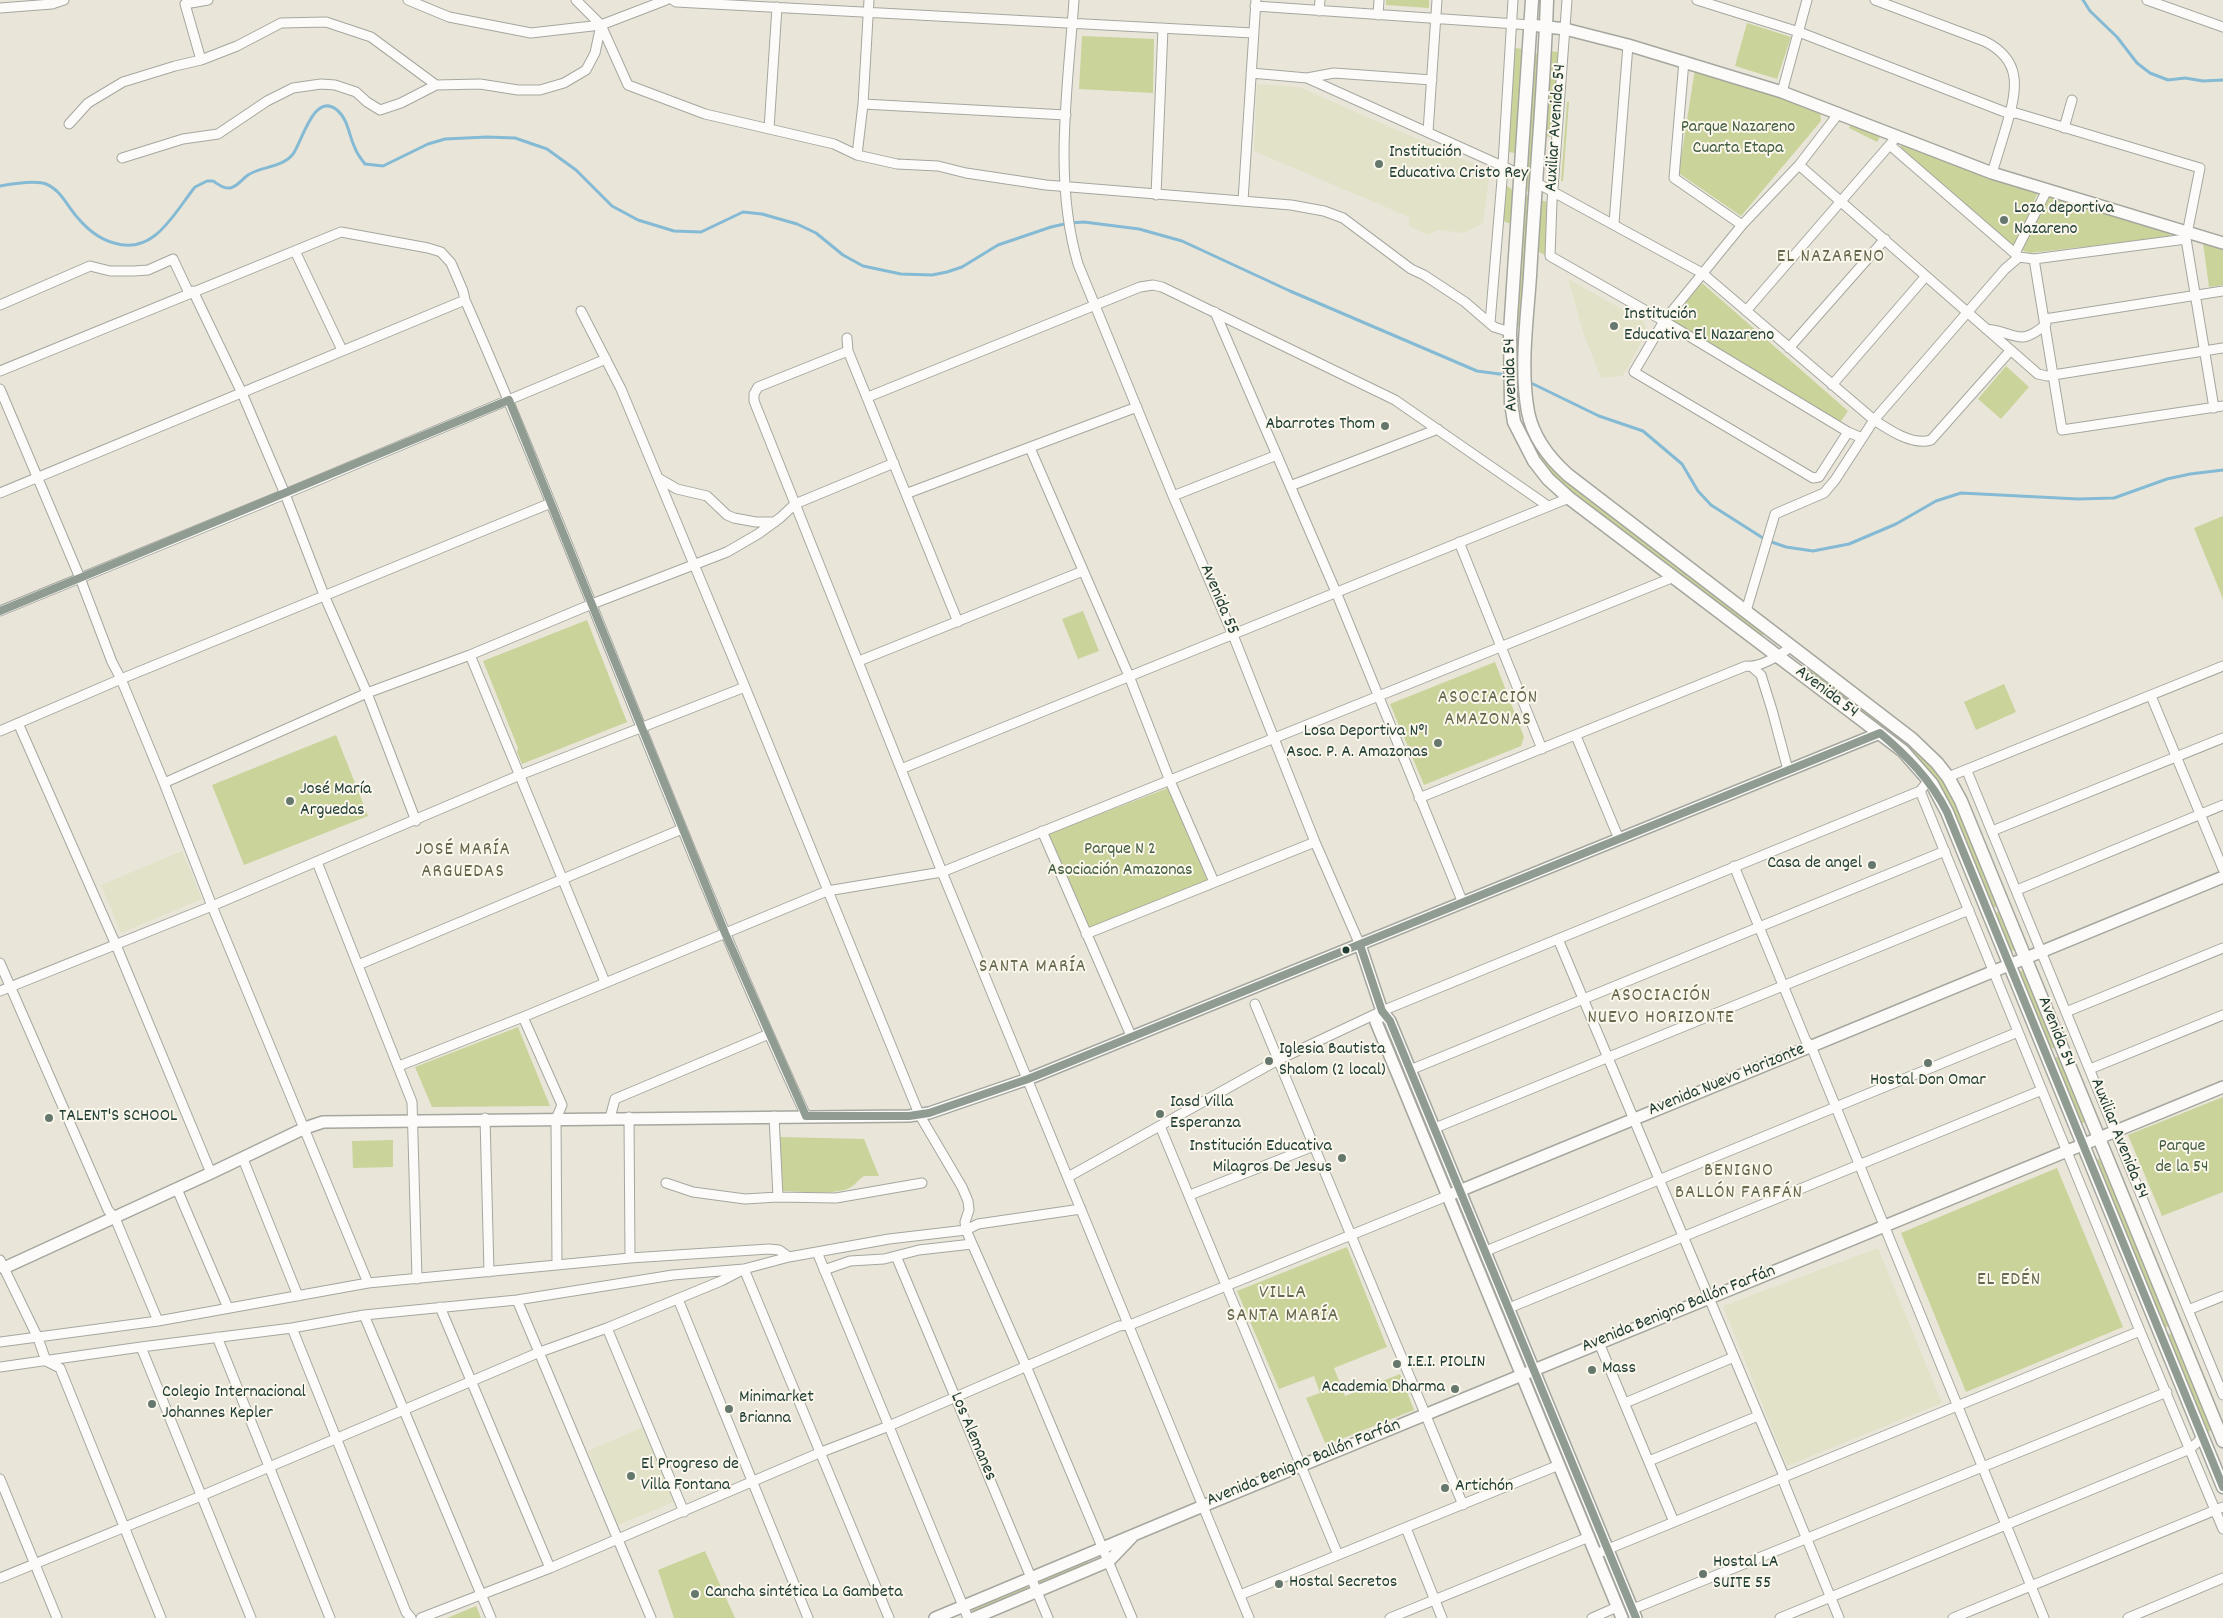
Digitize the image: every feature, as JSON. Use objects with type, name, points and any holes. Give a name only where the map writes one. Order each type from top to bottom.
[{"type":"main road","name":"Avenida 54","points":[[1532,0],[1510,332],[1511,403],[1514,422],[1522,441],[1541,471],[1569,498],[1880,733],[1902,751],[1929,780],[1947,812],[2223,1487]]},
{"type":"main road","name":"Avenida 54","points":[[1547,0],[1525,377],[1529,413],[1538,438],[1551,458],[1568,475],[1912,739],[1936,762],[1948,777],[1961,801],[2223,1442]]},
{"type":"street","points":[[0,8],[52,4],[64,0]]},
{"type":"street","points":[[201,60],[185,4],[208,0]]},
{"type":"street","points":[[408,0],[449,17],[531,32],[600,25],[666,0]]},
{"type":"street","points":[[673,0],[676,2],[1072,25],[1252,33]]},
{"type":"street","points":[[857,155],[863,104],[869,0]]},
{"type":"street","name":"Avenida 55","points":[[1074,0],[1066,115],[1064,187],[1074,249],[1093,305],[1233,634],[1315,842],[1360,945],[1382,1011],[1388,1018],[1435,1128],[1635,1614]]},
{"type":"street","points":[[1319,11],[1320,0]]},
{"type":"street","points":[[1378,15],[1379,0]]},
{"type":"street","points":[[1428,132],[1438,0]]},
{"type":"street","points":[[1490,322],[1513,0]]},
{"type":"street","name":"Auxiliar Avenida 54","points":[[1566,0],[1566,29],[1550,256],[1664,321]]},
{"type":"street","points":[[1697,0],[1799,32],[2010,114],[2016,113],[2200,168],[2186,235],[2205,351],[2218,407],[2062,430],[2034,259]]},
{"type":"street","points":[[1782,92],[1807,0]]},
{"type":"street","points":[[1875,0],[1997,48],[2007,58],[2015,81],[2014,98],[1992,173]]},
{"type":"street","points":[[2147,0],[2223,27]]},
{"type":"street","points":[[579,2],[600,25],[628,85],[705,114],[834,144],[857,155],[896,164],[938,166],[966,173],[1064,187],[1291,205],[1324,211],[1343,218],[1411,269],[1424,275],[1465,302],[1494,327],[1510,332]]},
{"type":"street","points":[[1243,201],[1252,33],[1256,3],[1319,11],[1436,20],[1545,25],[1566,29],[1684,61],[1782,92],[1839,113],[1893,141],[2186,235],[2223,243]]},
{"type":"street","points":[[769,129],[777,7]]},
{"type":"street","points":[[69,124],[88,103],[123,82],[201,60],[237,46],[281,23],[326,22],[371,37],[436,85]]},
{"type":"street","points":[[122,158],[183,139],[218,134],[267,101],[293,88],[321,84],[335,85],[356,92],[380,110],[401,103],[436,85],[480,84],[518,90],[540,90],[564,83],[586,70],[595,53],[600,25]]},
{"type":"street","points":[[1156,195],[1163,28]]},
{"type":"street","points":[[1614,223],[1628,45]]},
{"type":"street","points":[[1684,61],[1674,178],[1742,225]]},
{"type":"street","points":[[1251,73],[1307,78],[1334,73],[1432,80]]},
{"type":"street","points":[[1307,78],[1520,174]]},
{"type":"street","points":[[2064,128],[2072,100]]},
{"type":"street","points":[[863,104],[1066,115]]},
{"type":"street","points":[[1839,113],[1799,165],[1742,225],[1702,273],[1698,282],[1664,321],[1634,372],[1813,478],[1819,477],[1848,432]]},
{"type":"street","points":[[1746,311],[1893,141]]},
{"type":"street","points":[[1893,141],[2017,255],[2034,259],[2186,235]]},
{"type":"street","points":[[1799,165],[2038,374],[2043,376],[2223,348]]},
{"type":"street","points":[[1536,182],[1614,223],[1702,273],[1874,420],[1896,433],[1919,441],[1931,440],[2010,351]]},
{"type":"street","points":[[1746,611],[1776,514],[1824,493],[1836,480],[1874,420],[2017,255],[2046,190]]},
{"type":"street","points":[[0,371],[342,232],[428,248],[441,252],[448,258],[464,291],[464,300],[552,502],[724,933],[806,1116]]},
{"type":"street","points":[[1789,348],[1885,239]]},
{"type":"street","points":[[295,251],[342,350]]},
{"type":"street","points":[[0,305],[90,266],[110,271],[148,270],[173,259],[242,393],[285,494],[324,595],[367,693],[416,821]]},
{"type":"street","points":[[1832,385],[1926,276]]},
{"type":"street","points":[[868,397],[1093,305],[1140,287],[1153,285],[1162,287],[1215,312],[1395,400],[1548,506]]},
{"type":"street","points":[[1986,329],[2023,338],[2034,335],[2045,322],[2223,291]]},
{"type":"street","points":[[0,493],[38,479],[464,300]]},
{"type":"street","points":[[581,311],[621,389],[919,1114],[962,1187],[968,1201],[969,1210],[965,1222],[966,1230],[1026,1366],[1132,1618]]},
{"type":"street","points":[[1215,312],[1336,592],[1463,903]]},
{"type":"street","points":[[1664,321],[1848,432],[1862,438]]},
{"type":"street","points":[[847,338],[848,351],[908,493],[958,622]]},
{"type":"street","points":[[848,351],[758,387],[754,394],[754,401],[859,660],[942,872],[1249,1618]]},
{"type":"street","points":[[0,611],[606,359]]},
{"type":"street","points":[[0,389],[80,578],[112,662],[121,679],[164,783],[212,906],[368,1283]]},
{"type":"street","points":[[908,493],[1137,407]]},
{"type":"street","points":[[1290,486],[1438,430]]},
{"type":"street","points":[[1030,448],[1130,676],[1170,781],[1214,882]]},
{"type":"street","points":[[1173,496],[1277,455]]},
{"type":"street","points":[[164,783],[367,693],[470,655],[592,604],[726,552],[775,522],[795,504],[894,463]]},
{"type":"street","points":[[658,478],[678,489],[707,496],[727,515],[734,518],[756,522],[775,522]]},
{"type":"street","points":[[901,769],[1569,498]]},
{"type":"street","points":[[0,731],[121,679],[552,502]]},
{"type":"street","points":[[1459,542],[1542,749]]},
{"type":"street","points":[[859,660],[1083,571]]},
{"type":"street","points":[[399,1066],[523,1017],[827,891],[942,872],[1674,577]]},
{"type":"street","points":[[1752,667],[1778,656],[1792,646]]},
{"type":"street","points":[[470,655],[605,982]]},
{"type":"street","points":[[1419,798],[1746,666],[1752,667],[1761,675],[1788,770]]},
{"type":"street","points":[[1948,777],[2223,666]]},
{"type":"street","points":[[0,991],[212,906],[416,821],[520,775],[745,687]]},
{"type":"street","points":[[2151,696],[2223,869]]},
{"type":"street","points":[[18,723],[116,945],[211,1173]]},
{"type":"street","points":[[161,1618],[60,1368],[46,1360],[38,1338],[2,1264],[115,1218],[305,1128],[323,1122],[485,1118],[556,1119],[929,1113],[1028,1079],[1132,1038],[1880,733]]},
{"type":"street","points":[[1576,736],[1619,839]]},
{"type":"street","points":[[1992,831],[2223,738]]},
{"type":"street","name":"Auxiliar Avenida 54","points":[[1966,771],[2017,890],[2223,1395]]},
{"type":"street","points":[[1068,1177],[1278,1060],[1382,1011],[1920,791],[1929,780]]},
{"type":"street","points":[[1920,791],[2140,1331],[2190,1449],[2219,1509],[2223,1529]]},
{"type":"street","points":[[2017,890],[2223,805]]},
{"type":"street","points":[[358,965],[682,829]]},
{"type":"street","points":[[1042,831],[1132,1038]]},
{"type":"street","points":[[1086,934],[1315,842]]},
{"type":"street","points":[[1410,1070],[1945,851]]},
{"type":"street","points":[[317,862],[399,1066],[414,1110],[412,1120],[417,1278]]},
{"type":"street","points":[[1734,866],[1806,1041],[1811,1046],[2044,1618]]},
{"type":"street","points":[[2042,951],[2223,877]]},
{"type":"street","points":[[1435,1128],[1969,910]]},
{"type":"street","points":[[1558,938],[1784,1476],[1784,1483],[1839,1618]]},
{"type":"street","points":[[2066,1012],[2223,948]]},
{"type":"street","name":"Avenida Nuevo Horizonte","points":[[1448,1196],[2042,951]]},
{"type":"street","points":[[0,963],[108,1210],[115,1218],[158,1321]]},
{"type":"street","points":[[1255,1004],[1464,1505]]},
{"type":"street","name":"Avenida 55","points":[[1382,1011],[1376,1022],[1620,1613]]},
{"type":"street","points":[[2090,1069],[2223,1015]]},
{"type":"street","points":[[523,1017],[560,1100],[561,1109],[556,1119],[557,1265]]},
{"type":"street","points":[[1486,1251],[2018,1032]]},
{"type":"street","points":[[610,1118],[615,1099],[769,1034]]},
{"type":"street","name":"Avenida Benigno Ballón Farfán","points":[[935,1618],[1102,1547],[2114,1130],[2223,1087]]},
{"type":"street","points":[[1509,1308],[2042,1090]]},
{"type":"street","points":[[774,1116],[778,1197]]},
{"type":"street","points":[[629,1117],[630,1258]]},
{"type":"street","points":[[485,1118],[489,1272]]},
{"type":"street","points":[[1160,1126],[1338,1555]]},
{"type":"street","points":[[1190,1195],[1314,1146]]},
{"type":"street","points":[[243,1158],[298,1296]]},
{"type":"street","points":[[666,1183],[693,1192],[746,1199],[778,1197],[836,1198],[922,1183]]},
{"type":"street","points":[[177,1189],[228,1308]]},
{"type":"street","points":[[421,1618],[618,1540],[819,1453],[955,1398],[1118,1326],[1130,1325],[1448,1196]]},
{"type":"street","points":[[0,1367],[292,1328],[364,1315],[518,1300],[673,1275],[744,1269],[789,1257],[888,1239],[966,1230],[978,1224],[1081,1209]]},
{"type":"street","points":[[824,1270],[850,1261],[972,1244]]},
{"type":"street","points":[[0,1342],[158,1321],[368,1283],[630,1258],[769,1249],[779,1250],[789,1257]]},
{"type":"street","points":[[817,1252],[968,1618]]},
{"type":"street","name":"Los Alemanes","points":[[896,1256],[1048,1618]]},
{"type":"street","points":[[0,1578],[471,1383],[540,1352],[607,1328],[721,1282],[744,1269]]},
{"type":"street","points":[[744,1269],[889,1618]]},
{"type":"street","points":[[2188,1310],[2223,1296]]},
{"type":"street","points":[[678,1299],[808,1618]]},
{"type":"street","points":[[518,1300],[651,1618]]},
{"type":"street","points":[[440,1307],[550,1568]]},
{"type":"street","points":[[364,1315],[491,1618]]},
{"type":"street","points":[[292,1328],[406,1612],[411,1618]]},
{"type":"street","points":[[607,1328],[684,1512]]},
{"type":"street","points":[[1596,1554],[2140,1331]]},
{"type":"street","points":[[217,1337],[330,1618]]},
{"type":"street","points":[[1599,1343],[1674,1522]]},
{"type":"street","points":[[141,1347],[251,1618]]},
{"type":"street","points":[[1624,1403],[1734,1357]]},
{"type":"street","points":[[2213,1372],[2223,1367]]},
{"type":"street","points":[[1635,1614],[1806,1539],[2167,1392]]},
{"type":"street","points":[[1649,1461],[1758,1416]]},
{"type":"street","points":[[1780,1618],[2190,1449],[2203,1437]]},
{"type":"street","points":[[1240,1595],[1559,1465]]},
{"type":"street","points":[[0,1479],[57,1618]]},
{"type":"street","points":[[1953,1618],[2219,1509]]},
{"type":"street","points":[[1406,1528],[1442,1618]]},
{"type":"street","points":[[974,1618],[1109,1561],[1135,1534]]},
{"type":"street","points":[[1390,1618],[1589,1537]]},
{"type":"street","points":[[2128,1618],[2223,1578]]},
{"type":"street","points":[[1592,1618],[1620,1613]]},
{"type":"shaded area","name":"Institución Educativa Cristo Rey","points":[[1257,84],[1299,87],[1490,171],[1483,223],[1464,233],[1438,230],[1427,235],[1409,226],[1409,217],[1254,151]]},
{"type":"shaded area","name":"Institución Educativa El Nazareno","points":[[1568,279],[1643,321],[1648,330],[1623,376],[1601,378],[1584,335]]},
{"type":"shaded area","points":[[182,851],[202,899],[121,933],[101,885]]},
{"type":"shaded area","points":[[1878,1248],[1942,1403],[1787,1466],[1723,1306]]},
{"type":"shaded area","name":"El Progreso de Villa Fontana","points":[[643,1427],[674,1502],[618,1525],[588,1451]]},
{"type":"green space","points":[[1386,0],[1429,0],[1429,8],[1386,5]]},
{"type":"green space","points":[[1747,23],[1791,37],[1777,79],[1735,66]]},
{"type":"green space","points":[[1082,36],[1154,39],[1153,93],[1079,89]]},
{"type":"green space","points":[[1515,48],[1523,49],[1516,153],[1508,152]]},
{"type":"green space","points":[[1549,51],[1559,52],[1552,137],[1543,136]]},
{"type":"green space","points":[[1533,53],[1539,54],[1530,192],[1524,190]]},
{"type":"green space","name":"Parque Nazareno Cuarta Etapa","points":[[1695,69],[1782,96],[1820,112],[1821,121],[1741,216],[1680,174],[1679,171]]},
{"type":"green space","points":[[1567,102],[1569,102],[1563,181],[1561,181]]},
{"type":"green space","points":[[1851,124],[1881,135],[1877,142],[1849,128]]},
{"type":"green space","name":"Loza deportiva Nazareno","points":[[1903,144],[2038,192],[2014,248],[1900,147]]},
{"type":"green space","points":[[1506,185],[1514,191],[1511,224],[1503,221]]},
{"type":"green space","points":[[1524,194],[1530,197],[1520,327],[1516,325]]},
{"type":"green space","points":[[2048,195],[2170,231],[2170,237],[2030,253],[2021,250]]},
{"type":"green space","points":[[1539,200],[1548,202],[1545,255],[1535,250]]},
{"type":"green space","points":[[2203,243],[2223,249],[2223,285],[2209,287]]},
{"type":"green space","points":[[1702,283],[1848,411],[1839,424],[1672,322],[1672,318]]},
{"type":"green space","points":[[2006,366],[2029,387],[2001,419],[1978,399]]},
{"type":"green space","points":[[1531,438],[1766,633],[1761,636],[1560,483],[1546,469],[1529,439]]},
{"type":"green space","points":[[2223,516],[2223,599],[2194,528]]},
{"type":"green space","points":[[1083,611],[1099,651],[1078,659],[1062,619]]},
{"type":"green space","points":[[587,620],[627,722],[522,764],[517,752],[518,748],[483,661]]},
{"type":"green space","points":[[1495,662],[1524,737],[1521,746],[1424,785],[1390,704]]},
{"type":"green space","points":[[1812,668],[1911,744],[1941,776],[1953,798],[1998,906],[1992,908],[1936,781],[1808,672]]},
{"type":"green space","points":[[2004,684],[2016,712],[1976,730],[1964,702]]},
{"type":"green space","name":"José María Arguedas","points":[[336,735],[368,816],[244,865],[212,785]]},
{"type":"green space","name":"Parque N 2 Asociación Amazonas","points":[[1168,788],[1208,882],[1090,929],[1048,834]]},
{"type":"green space","points":[[2000,911],[2016,949],[2010,952],[1994,914]]},
{"type":"green space","points":[[2024,970],[2056,1047],[2050,1049],[2018,972]]},
{"type":"green space","points":[[1386,1025],[1450,1177],[1446,1179],[1382,1027]]},
{"type":"green space","points":[[518,1027],[550,1106],[432,1107],[415,1067]]},
{"type":"green space","points":[[2060,1056],[2087,1121],[2081,1124],[2054,1058]]},
{"type":"green space","name":"Parque de la 54","points":[[2223,1097],[2223,1192],[2162,1216],[2128,1135]]},
{"type":"green space","points":[[780,1137],[864,1139],[879,1176],[864,1176],[845,1190],[818,1192],[783,1191]]},
{"type":"green space","points":[[393,1140],[393,1167],[353,1168],[352,1141]]},
{"type":"green space","points":[[2102,1158],[2169,1326],[2163,1328],[2096,1160]]},
{"type":"green space","points":[[2057,1168],[2123,1327],[1966,1392],[1901,1233]]},
{"type":"green space","points":[[1463,1208],[1524,1354],[1519,1356],[1459,1210]]},
{"type":"green space","points":[[1347,1247],[1387,1347],[1334,1368],[1345,1396],[1400,1374],[1414,1410],[1326,1445],[1306,1398],[1320,1393],[1314,1376],[1279,1389],[1237,1291]]},
{"type":"green space","points":[[2172,1333],[2212,1430],[2206,1433],[2166,1335]]},
{"type":"green space","points":[[1538,1389],[1599,1536],[1594,1537],[1533,1391]]},
{"type":"green space","name":"Cancha sintética La Gambeta","points":[[705,1551],[735,1618],[674,1618],[658,1570]]},
{"type":"green space","points":[[1087,1560],[1089,1564],[1040,1584],[1038,1580]]},
{"type":"green space","points":[[1027,1585],[1028,1588],[972,1612],[971,1609]]},
{"type":"green space","points":[[476,1606],[481,1618],[447,1618]]},
{"type":"waterway","points":[[2083,0],[2090,11],[2117,37],[2137,63],[2150,73],[2168,80],[2185,78],[2203,81],[2223,80]]},
{"type":"waterway","points":[[0,186],[30,182],[46,184],[56,190],[73,213],[98,236],[114,243],[128,245],[141,243],[152,238],[162,230],[195,187],[207,181],[213,181],[225,188],[230,188],[237,185],[248,175],[288,159],[297,148],[315,112],[322,107],[329,106],[337,110],[344,118],[356,150],[365,164],[383,166],[428,144],[445,139],[515,138],[547,149],[576,170],[612,206],[638,220],[674,231],[701,232],[743,212],[762,214],[797,224],[816,233],[843,255],[863,266],[901,274],[932,275],[947,272],[962,267],[998,245],[1051,227],[1069,223],[1084,222],[1139,229],[1182,241],[1290,291],[1477,371],[1507,375]]},
{"type":"waterway","points":[[1529,382],[1599,416],[1643,431],[1682,464],[1698,491],[1711,505],[1766,540],[1786,547],[1813,551],[1849,544],[1896,524],[1936,501],[1961,493],[2078,499],[2114,498],[2167,479],[2223,470]]},
{"type":"transit line","points":[[509,400],[725,933],[806,1116]]},
{"type":"transit line","points":[[0,611],[509,400]]},
{"type":"transit line","points":[[806,1116],[909,1116],[929,1113],[1028,1079],[1880,733],[1918,769],[1934,789],[1947,812],[2223,1487]]},
{"type":"transit line","points":[[1360,945],[1382,1011],[1390,1021],[1636,1618]]},
{"type":"place","name":"Institución Educativa Cristo Rey","points":[[1379,164]]},
{"type":"place","name":"Loza deportiva Nazareno","points":[[2004,220]]},
{"type":"place","name":"Institución Educativa El Nazareno","points":[[1614,326]]},
{"type":"place","name":"Abarrotes Thom","points":[[1385,426]]},
{"type":"place","name":"Losa Deportiva N°1 Asoc. P. A. Amazonas","points":[[1438,743]]},
{"type":"place","name":"José María Arguedas","points":[[290,801]]},
{"type":"place","name":"Casa de angel","points":[[1872,865]]},
{"type":"place","name":"Iglesia Bautista Shalom (2 local)","points":[[1269,1061]]},
{"type":"place","name":"Hostal Don Omar","points":[[1928,1063]]},
{"type":"place","name":"Iasd Villa Esperanza","points":[[1160,1114]]},
{"type":"place","name":"TALENT'S SCHOOL","points":[[49,1118]]},
{"type":"place","name":"Institución Educativa Milagros De Jesus","points":[[1342,1158]]},
{"type":"place","name":"I.E.I. PIOLIN","points":[[1397,1364]]},
{"type":"place","name":"Mass","points":[[1592,1370]]},
{"type":"place","name":"Academia Dharma","points":[[1455,1389]]},
{"type":"place","name":"Colegio Internacional Johannes Kepler","points":[[152,1404]]},
{"type":"place","name":"Minimarket Brianna","points":[[729,1409]]},
{"type":"place","name":"El Progreso de Villa Fontana","points":[[631,1476]]},
{"type":"place","name":"Artichón","points":[[1445,1488]]},
{"type":"place","name":"Hostal LA SUITE 55","points":[[1703,1574]]},
{"type":"place","name":"Hostal Secretos","points":[[1279,1584]]},
{"type":"place","name":"Cancha sintética La Gambeta","points":[[695,1594]]},
{"type":"district","name":"EL NAZARENO","points":[[1831,258]]},
{"type":"district","name":"ASOCIACIÓN AMAZONAS","points":[[1488,710]]},
{"type":"district","name":"JOSÉ MARÍA ARGUEDAS","points":[[463,862]]},
{"type":"district","name":"SANTA MARÍA","points":[[1033,968]]},
{"type":"district","name":"ASOCIACIÓN NUEVO HORIZONTE","points":[[1661,1008]]},
{"type":"district","name":"BENIGNO BALLÓN FARFÁN","points":[[1739,1183]]},
{"type":"district","name":"EL EDÉN","points":[[2009,1281]]},
{"type":"district","name":"VILLA SANTA MARÍA","points":[[1283,1306]]}]
